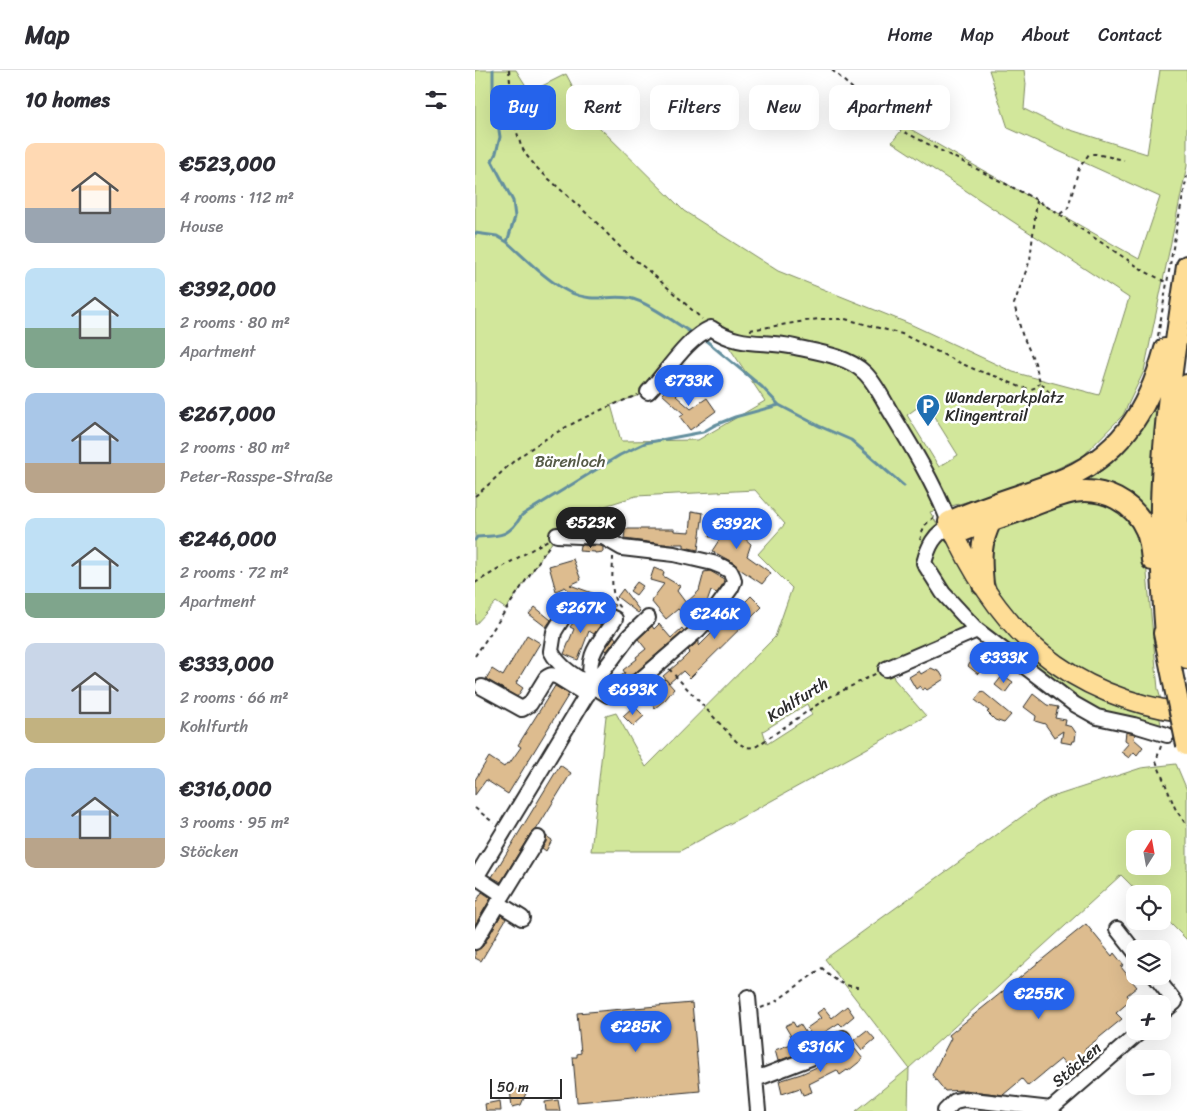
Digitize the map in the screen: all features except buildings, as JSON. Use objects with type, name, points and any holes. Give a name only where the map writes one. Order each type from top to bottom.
[{"type":"highway","points":[[951,528],[1076,473],[1107,454],[1121,440],[1139,415],[1154,382],[1165,350],[1172,312],[1187,269]]},
{"type":"highway","points":[[1167,647],[1161,561],[1163,468],[1174,351],[1187,269]]},
{"type":"highway","points":[[1187,386],[1178,492],[1179,587],[1187,658]]},
{"type":"highway","points":[[1178,492],[1187,470]]},
{"type":"highway","points":[[951,528],[991,521],[1062,495],[1084,491],[1107,494],[1127,505],[1143,523],[1149,539],[1155,588],[1187,745]]},
{"type":"highway","points":[[983,585],[982,543],[991,521]]},
{"type":"main road","points":[[951,528],[983,585],[1006,618],[1026,640],[1049,660],[1086,683],[1120,697],[1156,708],[1187,713]]},
{"type":"street","points":[[648,392],[692,341],[702,332],[711,328],[740,342],[783,344],[821,352],[849,362],[865,373],[881,396],[937,494],[951,528],[937,535],[927,552],[924,563],[943,594],[977,630],[1074,704],[1097,717],[1134,725],[1167,736]]},
{"type":"street","points":[[482,687],[522,709],[530,704],[549,675],[608,695],[618,691],[640,680],[662,662],[710,617],[733,585],[733,576],[730,572],[723,566],[713,563],[663,552],[623,548],[603,537],[557,535]]},
{"type":"street","points":[[570,606],[554,632],[551,651],[590,690]]},
{"type":"street","points":[[587,606],[618,613],[590,660],[590,690]]},
{"type":"street","points":[[522,918],[475,878],[590,690],[630,635],[648,618]]},
{"type":"street","points":[[886,669],[977,630]]},
{"type":"street","points":[[475,942],[538,838]]},
{"type":"street","points":[[1117,929],[1126,940]]},
{"type":"street","points":[[1162,985],[1170,995]]},
{"type":"street","points":[[748,997],[758,1111]]},
{"type":"street","points":[[756,1078],[821,1054],[843,1038]]},
{"type":"street","name":"Stöcken","points":[[945,1111],[955,1101],[964,1099],[1051,1109],[1131,1040]]},
{"type":"path","points":[[509,70],[514,125],[521,146],[533,164],[588,214],[623,250],[656,277],[711,328]]},
{"type":"path","points":[[832,70],[895,128],[1037,200],[1146,272],[1168,283]]},
{"type":"path","points":[[1060,214],[1068,208],[1079,168],[1089,154],[1124,160]]},
{"type":"path","points":[[1157,341],[1187,176]]},
{"type":"path","points":[[1037,200],[1030,260],[1014,304],[1022,334],[1035,363],[1040,382],[1062,407]]},
{"type":"path","points":[[749,330],[818,319],[845,319],[902,334],[975,370],[998,376],[1020,387],[1031,389],[1037,387],[1040,382]]},
{"type":"path","points":[[475,496],[521,455],[555,433],[611,406],[648,392]]},
{"type":"path","points":[[475,584],[557,535]]},
{"type":"path","points":[[475,656],[557,535]]},
{"type":"path","points":[[613,542],[614,592],[618,613]]},
{"type":"path","name":"Kohlfurth","points":[[662,662],[736,741],[750,748],[757,746],[824,700],[886,669]]},
{"type":"path","points":[[1167,736],[1161,744],[1156,760],[1175,808],[1187,826]]},
{"type":"path","points":[[475,808],[504,831]]},
{"type":"path","points":[[749,1013],[775,1002],[821,968],[834,980],[843,984],[860,987]]},
{"type":"green space","name":"Bärenloch","points":[[475,70],[516,70],[526,85],[490,85],[490,130],[556,130],[556,85],[544,85],[566,74],[572,85],[566,85],[566,130],[602,130],[684,211],[778,271],[910,324],[1013,372],[1099,395],[1129,298],[892,142],[902,130],[912,130],[1139,259],[1160,197],[1008,128],[989,70],[1024,70],[1026,84],[1024,109],[1058,126],[1147,154],[1160,70],[1187,70],[1187,166],[1144,371],[1123,415],[1083,456],[1044,475],[973,500],[930,512],[987,608],[1002,624],[1154,714],[1160,719],[1162,730],[1102,714],[1076,701],[983,628],[890,661],[894,679],[926,716],[680,851],[591,851],[606,716],[616,713],[646,767],[775,637],[792,588],[758,554],[785,524],[755,490],[636,496],[564,519],[557,535],[506,609],[496,602],[475,625]],"holes":[[[711,328],[721,335],[765,401],[698,440],[621,441],[611,405],[648,392]],[[925,402],[958,455],[939,467],[907,415]],[[807,704],[812,715],[767,744],[763,731]]]},
{"type":"green space","points":[[1168,357],[1155,552],[1145,519],[1062,484],[1088,474]]},
{"type":"green space","points":[[1077,498],[1093,498],[1120,508],[1144,542],[1158,689],[1161,700],[1115,687],[1082,670],[1047,648],[1012,612],[997,589],[989,567],[989,539],[996,527]]},
{"type":"green space","points":[[1176,764],[1187,790],[1187,940],[1171,924],[1171,885],[1131,885],[1121,875],[909,1068],[825,959],[1049,798],[1141,768]]},
{"type":"green space","points":[[909,1068],[908,1111],[856,1111]]},
{"type":"waterway","points":[[493,70],[493,90],[500,137],[492,161],[513,201],[515,217],[507,242],[544,276],[569,292],[586,297],[621,297],[636,300],[692,333]]},
{"type":"waterway","points":[[475,233],[497,236],[507,242]]},
{"type":"waterway","points":[[704,339],[762,387],[779,405]]},
{"type":"waterway","points":[[475,540],[477,537],[503,534],[513,528],[522,515],[620,455],[645,443],[703,432],[735,417],[779,405],[851,440],[904,486]]},
{"type":"place","name":"Wanderparkplatz Klingentrail","points":[[928,427]]}]
